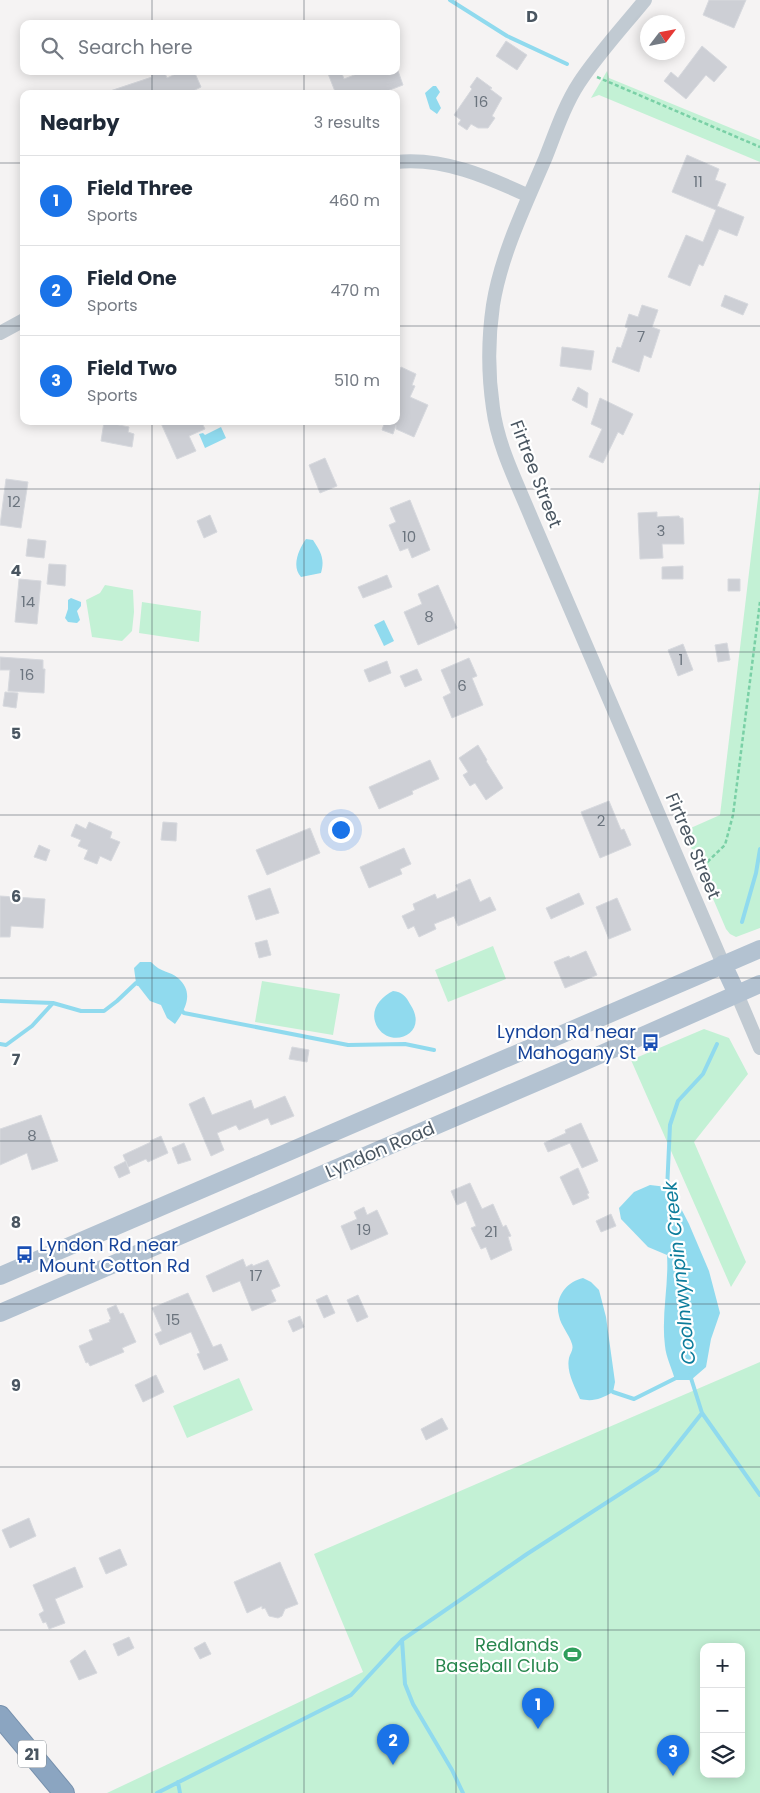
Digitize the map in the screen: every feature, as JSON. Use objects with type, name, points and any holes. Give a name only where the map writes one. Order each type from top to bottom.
[{"type":"highway","name":"21","points":[[0,1716],[64,1793]]},
{"type":"main road","name":"Lyndon Road","points":[[0,1276],[760,949]]},
{"type":"main road","points":[[723,964],[737,994]]},
{"type":"main road","name":"Lyndon Road","points":[[0,1314],[760,984]]},
{"type":"street","name":"Firtree Street","points":[[644,0],[571,97],[529,196],[504,263],[493,306],[489,358],[493,409],[498,435],[536,531],[723,964]]},
{"type":"street","points":[[400,162],[430,162],[460,168],[529,196]]},
{"type":"street","points":[[0,333],[20,322]]},
{"type":"street","points":[[737,994],[760,1048]]},
{"type":"path","points":[[588,72],[760,147]]},
{"type":"path","points":[[687,880],[709,862],[725,845],[733,816],[760,602]]},
{"type":"green space","points":[[607,71],[609,78],[760,140],[760,162],[599,95],[591,98]]},
{"type":"green space","points":[[760,481],[760,928],[736,937],[726,929],[684,831],[720,815]]},
{"type":"green space","points":[[105,585],[133,590],[134,612],[132,631],[122,641],[92,637],[86,600],[100,593]]},
{"type":"green space","points":[[142,602],[201,611],[199,642],[139,633]]},
{"type":"green space","points":[[493,946],[506,979],[448,1002],[435,970]]},
{"type":"green space","points":[[262,981],[340,994],[333,1035],[255,1022]]},
{"type":"green space","points":[[704,1029],[729,1038],[748,1074],[694,1142],[746,1262],[731,1287],[631,1060]]},
{"type":"green space","points":[[760,1362],[760,1793],[107,1793],[363,1672],[314,1554]]},
{"type":"green space","points":[[239,1378],[253,1410],[187,1438],[173,1406]]},
{"type":"water","points":[[433,86],[436,86],[440,92],[436,98],[441,108],[437,114],[430,109],[425,93]]},
{"type":"water","points":[[221,427],[226,438],[205,448],[199,434],[203,433],[205,435]]},
{"type":"water","points":[[306,539],[313,540],[318,548],[322,556],[322,568],[321,573],[301,577],[296,563]]},
{"type":"water","points":[[71,598],[81,602],[81,606],[77,611],[80,620],[77,623],[68,622],[65,618],[68,600]]},
{"type":"water","points":[[384,620],[394,641],[384,646],[374,625]]},
{"type":"water","points":[[140,962],[151,962],[158,968],[178,978],[183,984],[186,990],[187,1001],[175,1024],[167,1018],[161,1005],[150,1001],[136,983],[134,968]]},
{"type":"water","points":[[393,991],[401,993],[405,997],[415,1015],[415,1023],[412,1030],[400,1038],[384,1034],[378,1028],[374,1016],[379,1002]]},
{"type":"water","points":[[650,1185],[667,1187],[672,1191],[689,1224],[709,1271],[720,1313],[711,1339],[706,1367],[691,1380],[675,1380],[666,1350],[664,1323],[667,1255],[648,1247],[621,1219],[619,1208],[634,1192]]},
{"type":"water","points":[[583,1278],[591,1282],[599,1290],[606,1317],[615,1382],[613,1392],[593,1400],[580,1399],[572,1379],[568,1363],[572,1350],[571,1340],[560,1320],[558,1309],[560,1297],[567,1287],[571,1283]]},
{"type":"building","points":[[709,0],[746,0],[734,28],[703,15]]},
{"type":"building","points":[[506,41],[527,55],[517,70],[496,56]]},
{"type":"building","points":[[702,46],[727,67],[714,82],[706,75],[686,99],[664,81],[671,72],[678,78]]},
{"type":"building","points":[[151,75],[166,75],[167,78],[173,75],[196,75],[201,87],[195,90],[113,90],[152,77]]},
{"type":"building","points":[[329,75],[342,75],[344,79],[354,75],[399,75],[403,85],[390,90],[334,90]]},
{"type":"building","points":[[477,77],[502,98],[492,116],[495,118],[488,128],[478,128],[471,124],[467,130],[458,124],[461,120],[454,115],[472,89],[470,87]]},
{"type":"building","points":[[687,155],[719,169],[715,180],[726,184],[717,206],[744,217],[737,236],[719,229],[703,266],[699,264],[690,286],[668,277],[686,235],[703,242],[716,210],[672,192]]},
{"type":"building","points":[[725,295],[748,304],[743,315],[721,306]]},
{"type":"building","points":[[642,305],[658,310],[652,327],[660,330],[651,358],[644,355],[639,372],[612,362],[617,347],[621,348],[628,328],[625,327],[629,314],[638,317]]},
{"type":"building","points":[[562,347],[594,351],[591,370],[560,366]]},
{"type":"building","points":[[401,367],[416,374],[412,385],[415,386],[410,397],[428,405],[414,437],[396,429],[396,425],[400,425]]},
{"type":"building","points":[[578,387],[588,393],[587,408],[572,400]]},
{"type":"building","points":[[600,398],[633,414],[623,435],[618,432],[603,463],[589,457],[602,429],[591,424]]},
{"type":"building","points":[[104,425],[129,427],[128,432],[134,434],[132,447],[101,441]]},
{"type":"building","points":[[162,425],[203,425],[205,429],[189,436],[196,451],[177,459]]},
{"type":"building","points":[[384,425],[396,425],[393,434],[382,430]]},
{"type":"building","points":[[325,458],[337,486],[320,493],[309,465]]},
{"type":"building","points":[[6,479],[28,482],[21,528],[0,525]]},
{"type":"building","points":[[410,500],[430,550],[412,558],[408,548],[400,551],[389,525],[396,522],[390,508]]},
{"type":"building","points":[[657,512],[657,517],[679,516],[683,518],[684,544],[662,544],[663,558],[640,559],[638,513]]},
{"type":"building","points":[[210,515],[217,532],[204,538],[197,521]]},
{"type":"building","points":[[28,539],[46,541],[44,558],[26,556]]},
{"type":"building","points":[[49,564],[66,565],[65,586],[47,584]]},
{"type":"building","points":[[683,566],[683,579],[662,579],[662,567]]},
{"type":"building","points":[[387,575],[392,587],[363,598],[358,587]]},
{"type":"building","points":[[19,579],[41,581],[37,624],[15,622]]},
{"type":"building","points":[[728,579],[740,579],[740,591],[728,591]]},
{"type":"building","points":[[438,585],[457,628],[418,645],[404,612],[422,604],[418,594]]},
{"type":"building","points":[[727,643],[730,660],[718,662],[715,645]]},
{"type":"building","points":[[683,644],[693,670],[678,676],[668,650]]},
{"type":"building","points":[[0,657],[43,660],[43,669],[45,669],[44,693],[8,691],[10,670],[0,670]]},
{"type":"building","points":[[469,658],[477,676],[472,678],[483,705],[452,718],[443,697],[451,693],[441,670]]},
{"type":"building","points":[[387,661],[391,673],[369,682],[364,670]]},
{"type":"building","points":[[417,669],[422,680],[405,687],[400,676]]},
{"type":"building","points":[[5,692],[18,693],[16,708],[3,706]]},
{"type":"building","points":[[478,745],[503,788],[486,800],[475,783],[470,786],[463,775],[468,772],[459,758]]},
{"type":"building","points":[[430,760],[439,779],[412,791],[413,794],[379,809],[369,787]]},
{"type":"building","points":[[609,801],[621,830],[624,829],[631,845],[600,858],[581,812]]},
{"type":"building","points":[[89,822],[112,832],[110,838],[120,842],[111,861],[100,856],[97,864],[84,859],[88,850],[78,846],[81,840],[71,836],[76,824],[86,829]]},
{"type":"building","points":[[163,822],[177,823],[176,841],[161,840]]},
{"type":"building","points":[[310,828],[320,853],[267,875],[256,850]]},
{"type":"building","points":[[39,845],[50,850],[46,861],[34,857]]},
{"type":"building","points":[[404,848],[411,864],[400,869],[402,874],[369,888],[360,867]]},
{"type":"building","points":[[470,879],[480,902],[490,897],[496,910],[458,926],[454,916],[434,924],[436,929],[419,937],[414,926],[408,929],[402,916],[415,910],[413,904],[435,894],[437,899],[458,890],[456,885]]},
{"type":"building","points":[[270,888],[279,913],[256,920],[248,896]]},
{"type":"building","points":[[579,893],[584,904],[551,919],[546,908]]},
{"type":"building","points":[[0,896],[45,899],[43,928],[11,926],[10,937],[0,937]]},
{"type":"building","points":[[617,898],[631,930],[609,939],[596,907]]},
{"type":"building","points":[[267,940],[271,955],[259,958],[255,943]]},
{"type":"building","points":[[586,951],[597,975],[565,988],[554,962]]},
{"type":"building","points":[[292,1047],[309,1050],[307,1062],[289,1059]]},
{"type":"building","points":[[285,1096],[294,1116],[271,1125],[268,1118],[239,1130],[236,1125],[217,1133],[224,1150],[211,1156],[189,1104],[204,1097],[212,1115],[251,1100],[254,1109]]},
{"type":"building","points":[[41,1115],[58,1161],[32,1170],[27,1153],[0,1165],[0,1129]]},
{"type":"building","points":[[581,1123],[598,1161],[582,1168],[570,1143],[548,1152],[544,1143],[566,1133],[565,1130]]},
{"type":"building","points":[[161,1136],[168,1153],[148,1162],[146,1159],[128,1167],[123,1155]]},
{"type":"building","points":[[184,1143],[191,1160],[178,1164],[172,1148]]},
{"type":"building","points":[[126,1161],[130,1173],[119,1178],[114,1167]]},
{"type":"building","points":[[578,1168],[589,1193],[587,1194],[589,1198],[573,1205],[560,1177]]},
{"type":"building","points":[[470,1183],[482,1209],[493,1204],[503,1227],[506,1225],[511,1236],[508,1237],[512,1250],[491,1260],[486,1247],[481,1249],[471,1228],[476,1226],[466,1201],[457,1205],[451,1191]]},
{"type":"building","points":[[364,1207],[367,1215],[377,1210],[388,1234],[351,1250],[341,1226],[357,1219],[354,1212]]},
{"type":"building","points":[[611,1214],[616,1226],[601,1232],[596,1221]]},
{"type":"building","points":[[243,1259],[246,1267],[268,1260],[280,1286],[271,1290],[276,1301],[252,1311],[240,1281],[213,1292],[206,1276]]},
{"type":"building","points":[[188,1293],[213,1347],[221,1344],[228,1360],[204,1370],[197,1354],[200,1353],[191,1332],[160,1345],[155,1334],[162,1331],[152,1308]]},
{"type":"building","points":[[327,1295],[335,1313],[324,1318],[316,1300]]},
{"type":"building","points":[[358,1295],[368,1317],[357,1322],[347,1300]]},
{"type":"building","points":[[116,1305],[120,1314],[123,1313],[136,1342],[122,1348],[124,1352],[90,1366],[88,1362],[86,1363],[79,1346],[93,1340],[89,1330],[110,1322],[109,1320],[111,1319],[107,1309]]},
{"type":"building","points":[[300,1316],[304,1327],[293,1332],[288,1321]]},
{"type":"building","points":[[156,1375],[164,1392],[143,1402],[135,1385]]},
{"type":"building","points":[[442,1418],[448,1429],[426,1440],[421,1429]]},
{"type":"building","points":[[29,1518],[36,1536],[10,1548],[2,1530]]},
{"type":"building","points":[[120,1549],[127,1565],[106,1574],[99,1558]]},
{"type":"building","points":[[280,1562],[298,1604],[285,1609],[282,1616],[278,1618],[269,1616],[265,1608],[262,1609],[262,1606],[247,1613],[234,1582]]},
{"type":"building","points":[[75,1567],[83,1587],[55,1599],[65,1623],[49,1629],[46,1622],[43,1623],[39,1614],[44,1611],[33,1585]]},
{"type":"building","points":[[129,1637],[134,1648],[118,1656],[113,1644]]},
{"type":"building","points":[[205,1642],[211,1654],[200,1659],[194,1648]]},
{"type":"building","points":[[85,1650],[97,1673],[79,1680],[70,1661]]},
{"type":"waterway","points":[[450,0],[507,36],[567,64]]},
{"type":"waterway","name":"Coolnwynpin Creek","points":[[742,922],[756,873],[760,849]]},
{"type":"waterway","points":[[0,1001],[53,1003],[81,1011],[104,1011],[136,983],[138,984]]},
{"type":"waterway","points":[[0,1044],[6,1045],[32,1026],[53,1003]]},
{"type":"waterway","points":[[180,1009],[184,1013],[348,1045],[405,1044],[434,1050]]},
{"type":"waterway","name":"Coolnwynpin Creek","points":[[667,1190],[670,1125],[678,1101],[703,1074],[717,1044]]},
{"type":"waterway","name":"Coolnwynpin Creek","points":[[690,1375],[702,1413],[760,1495]]},
{"type":"waterway","points":[[613,1392],[634,1399],[678,1377]]},
{"type":"waterway","points":[[157,1793],[351,1695],[402,1640],[527,1554],[657,1470],[702,1413]]},
{"type":"waterway","points":[[402,1640],[405,1684],[413,1704],[452,1770],[463,1793]]},
{"type":"waterway","points":[[178,1782],[180,1793]]},
{"type":"place","name":"Lyndon Rd near Mahogany St","points":[[650,1042]]},
{"type":"place","name":"Lyndon Rd near Mount Cotton Rd","points":[[25,1255]]},
{"type":"place","name":"Redlands Baseball Club","points":[[573,1655]]},
{"type":"place","name":"Field Three","points":[[538,1729]]},
{"type":"place","name":"Field One","points":[[393,1765]]},
{"type":"place","name":"Field Two","points":[[673,1776]]}]
